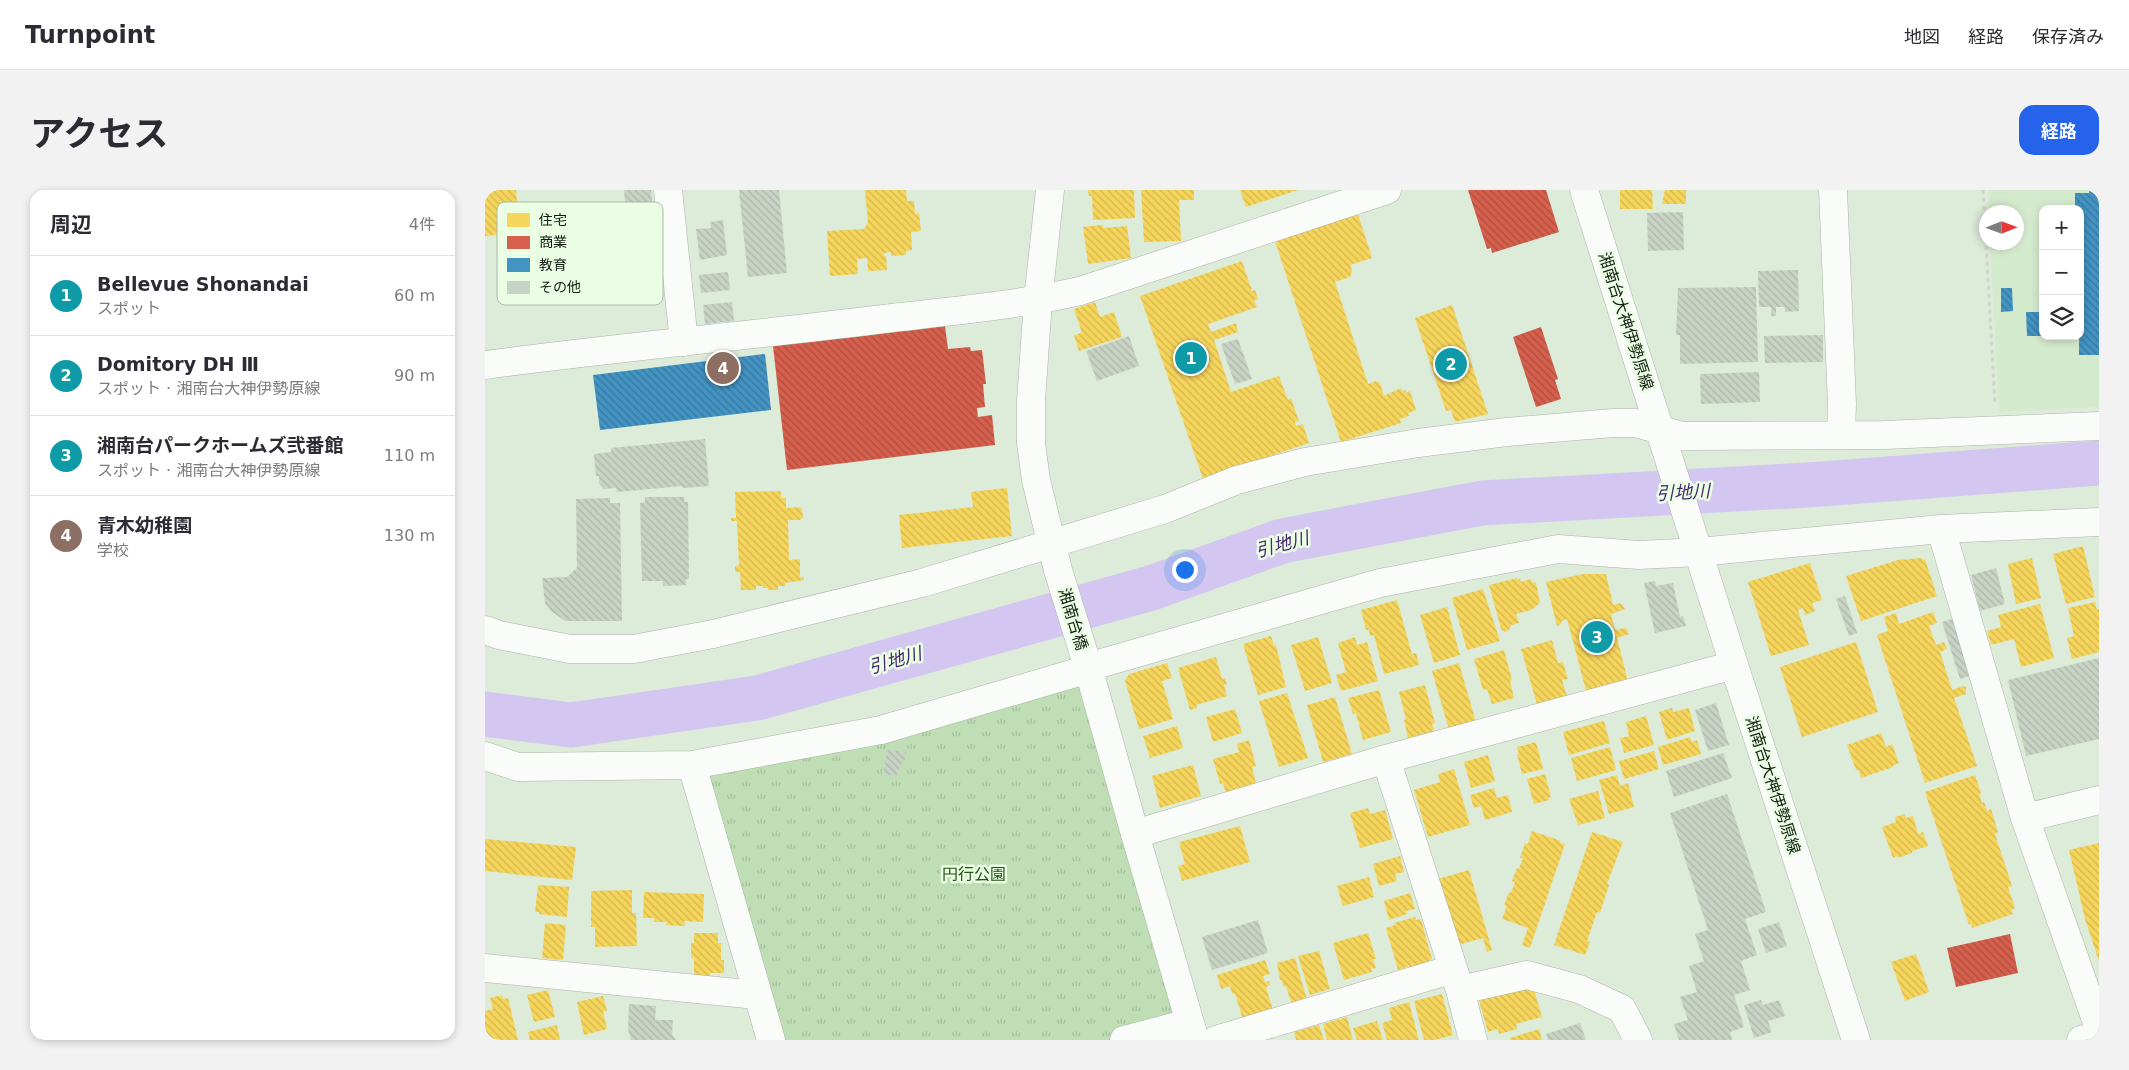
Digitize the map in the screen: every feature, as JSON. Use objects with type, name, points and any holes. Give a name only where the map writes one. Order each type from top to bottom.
[{"type":"street","points":[[668,190],[684,342]]},
{"type":"street","name":"湘南台橋","points":[[1050,190],[1038,300],[1031,402],[1031,443],[1036,480],[1055,558],[1192,1032]]},
{"type":"street","points":[[485,365],[1038,300],[1080,291],[1327,199],[1387,190]]},
{"type":"street","points":[[1833,190],[1842,404],[1841,435]]},
{"type":"street","name":"湘南台大神伊勢原線","points":[[1585,191],[1664,441]]},
{"type":"street","points":[[485,630],[499,635],[570,649],[634,649],[713,634],[913,586],[1055,558],[1165,509],[1237,480],[1305,462],[1418,443],[1507,432],[1613,423],[1635,423],[1664,441],[1695,540]]},
{"type":"street","points":[[1664,441],[1682,436],[1841,435],[2099,426]]},
{"type":"street","points":[[485,756],[518,767],[692,766],[881,730],[1075,673],[1088,667],[1380,583],[1558,549],[1639,555],[1695,540],[2099,522]]},
{"type":"street","points":[[1941,529],[2025,818],[2099,1028]]},
{"type":"street","name":"湘南台大神伊勢原線","points":[[1695,540],[1856,1040]]},
{"type":"street","points":[[1135,834],[1386,759],[1734,665]]},
{"type":"street","points":[[1386,759],[1456,979],[1473,1040]]},
{"type":"street","points":[[692,766],[771,1040]]},
{"type":"street","points":[[2025,818],[2099,800]]},
{"type":"street","points":[[485,968],[757,995]]},
{"type":"street","points":[[1216,1040],[1456,979],[1527,975],[1579,989],[1623,1009],[1638,1040]]},
{"type":"street","points":[[1123,1040],[1192,1032]]},
{"type":"street","points":[[2081,1040],[2099,1036]]},
{"type":"path","points":[[1983,190],[1996,430]]},
{"type":"shaded area","points":[[1988,190],[2099,190],[2099,407],[1999,412],[1990,250],[2024,250],[2024,205],[1989,205]]},
{"type":"green space","name":"円行公園","points":[[1092,679],[1189,1023],[1123,1040],[772,1040],[704,763]]},
{"type":"building: 住宅","points":[[485,190],[516,190],[517,202],[497,202],[497,235],[485,236]]},
{"type":"building: 住宅","points":[[865,190],[906,190],[907,201],[914,201],[915,214],[919,213],[921,231],[911,232],[912,250],[906,251],[906,255],[891,256],[891,252],[884,253],[887,270],[868,271],[867,258],[857,259],[858,274],[830,276],[827,231],[864,229],[868,223]]},
{"type":"building: 住宅","points":[[1088,190],[1134,190],[1135,218],[1093,220],[1092,196],[1089,196]]},
{"type":"building: 住宅","points":[[1141,190],[1194,190],[1194,200],[1179,200],[1181,241],[1144,242]]},
{"type":"building: 住宅","points":[[1240,190],[1298,190],[1246,207]]},
{"type":"building: 住宅","points":[[1620,190],[1652,190],[1653,209],[1620,209]]},
{"type":"building: 住宅","points":[[1665,190],[1686,190],[1686,204],[1662,204]]},
{"type":"building: 住宅","points":[[1358,214],[1372,258],[1350,265],[1352,271],[1350,277],[1335,282],[1368,384],[1376,381],[1380,383],[1384,396],[1401,388],[1402,391],[1406,390],[1406,393],[1410,391],[1416,410],[1408,413],[1409,416],[1400,419],[1401,423],[1341,442],[1275,241]]},
{"type":"building: 住宅","points":[[1103,225],[1103,228],[1127,226],[1131,258],[1088,264],[1083,227]]},
{"type":"building: 住宅","points":[[1242,261],[1252,291],[1255,290],[1258,299],[1254,300],[1257,307],[1208,324],[1211,332],[1236,323],[1238,332],[1214,340],[1231,392],[1279,376],[1288,400],[1291,398],[1299,421],[1295,422],[1296,426],[1303,424],[1309,443],[1203,479],[1140,296]]},
{"type":"building: 住宅","points":[[1095,302],[1100,317],[1114,312],[1122,337],[1079,351],[1074,335],[1082,333],[1074,309]]},
{"type":"building: 住宅","points":[[1452,305],[1488,414],[1455,422],[1451,410],[1446,411],[1415,318]]},
{"type":"building: 住宅","points":[[1007,488],[1012,536],[902,548],[899,515],[973,507],[971,492]]},
{"type":"building: 住宅","points":[[781,491],[781,498],[786,498],[786,508],[800,507],[802,509],[803,517],[800,520],[788,520],[789,560],[800,559],[800,577],[804,577],[804,580],[785,583],[785,586],[778,586],[778,590],[768,590],[768,588],[763,588],[763,586],[756,586],[756,590],[741,590],[740,572],[735,572],[735,566],[739,566],[737,521],[731,521],[731,518],[736,518],[735,492]]},
{"type":"building: 住宅","points":[[2083,546],[2095,597],[2066,604],[2053,554]]},
{"type":"building: 住宅","points":[[1922,558],[1923,560],[1925,559],[1937,596],[1861,621],[1846,576],[1898,560]]},
{"type":"building: 住宅","points":[[2032,558],[2041,598],[2016,604],[2008,564]]},
{"type":"building: 住宅","points":[[1810,563],[1822,600],[1812,603],[1815,611],[1805,615],[1803,608],[1798,610],[1809,645],[1771,656],[1748,582]]},
{"type":"building: 住宅","points":[[1583,574],[1606,574],[1613,605],[1621,603],[1625,609],[1611,614],[1615,630],[1626,628],[1629,634],[1617,638],[1627,677],[1624,689],[1588,698],[1567,619],[1557,626],[1546,582]]},
{"type":"building: 住宅","points":[[1517,578],[1521,582],[1531,579],[1532,583],[1536,582],[1540,603],[1531,610],[1516,614],[1519,623],[1511,625],[1509,630],[1505,632],[1501,629],[1489,585]]},
{"type":"building: 住宅","points":[[1483,589],[1500,641],[1467,650],[1452,598]]},
{"type":"building: 住宅","points":[[1397,600],[1412,654],[1416,653],[1419,665],[1384,674],[1374,635],[1370,636],[1369,630],[1366,630],[1361,610]]},
{"type":"building: 住宅","points":[[2095,602],[2097,610],[2099,609],[2099,652],[2072,659],[2067,638],[2074,636],[2068,608]]},
{"type":"building: 住宅","points":[[2040,604],[2054,658],[2021,667],[2014,639],[1991,645],[1987,631],[2001,627],[1998,615]]},
{"type":"building: 住宅","points":[[1447,607],[1460,655],[1434,663],[1420,615]]},
{"type":"building: 住宅","points":[[1933,612],[1937,623],[1929,626],[1936,645],[1944,642],[1947,649],[1940,652],[1952,690],[1963,686],[1966,687],[1966,694],[1954,698],[1977,766],[1925,783],[1877,635],[1888,631],[1884,617],[1896,613],[1899,624]]},
{"type":"building: 住宅","points":[[1271,636],[1274,646],[1276,645],[1286,687],[1258,695],[1243,644]]},
{"type":"building: 住宅","points":[[1318,637],[1332,683],[1305,691],[1291,645]]},
{"type":"building: 住宅","points":[[1355,637],[1357,645],[1367,642],[1378,681],[1341,691],[1336,675],[1346,672],[1338,643]]},
{"type":"building: 住宅","points":[[1552,640],[1558,663],[1563,662],[1568,679],[1562,680],[1567,696],[1537,704],[1521,649]]},
{"type":"building: 住宅","points":[[1856,642],[1878,712],[1802,737],[1780,667]]},
{"type":"building: 住宅","points":[[1504,650],[1512,680],[1510,681],[1514,698],[1492,704],[1487,689],[1483,690],[1474,659]]},
{"type":"building: 住宅","points":[[1216,657],[1222,679],[1225,678],[1227,684],[1224,685],[1227,696],[1196,705],[1197,708],[1190,710],[1178,668]]},
{"type":"building: 住宅","points":[[1167,663],[1172,678],[1162,681],[1173,719],[1139,729],[1125,681],[1129,674]]},
{"type":"building: 住宅","points":[[1459,663],[1477,726],[1450,733],[1432,671]]},
{"type":"building: 住宅","points":[[1425,685],[1435,723],[1432,724],[1434,731],[1408,738],[1404,720],[1406,719],[1399,692]]},
{"type":"building: 住宅","points":[[1379,690],[1391,732],[1363,740],[1356,713],[1353,714],[1348,698]]},
{"type":"building: 住宅","points":[[1287,693],[1308,758],[1279,767],[1259,701]]},
{"type":"building: 住宅","points":[[1335,697],[1352,754],[1323,762],[1307,705]]},
{"type":"building: 住宅","points":[[1672,708],[1673,712],[1689,708],[1695,731],[1667,740],[1659,712]]},
{"type":"building: 住宅","points":[[1235,709],[1242,733],[1213,742],[1206,717]]},
{"type":"building: 住宅","points":[[1646,716],[1654,745],[1624,753],[1620,738],[1629,736],[1626,722]]},
{"type":"building: 住宅","points":[[1604,721],[1610,743],[1569,755],[1563,732]]},
{"type":"building: 住宅","points":[[1177,726],[1183,748],[1150,758],[1143,736]]},
{"type":"building: 住宅","points":[[1881,733],[1886,747],[1892,744],[1899,763],[1893,767],[1861,778],[1847,745]]},
{"type":"building: 住宅","points":[[1690,737],[1692,742],[1697,740],[1701,754],[1663,765],[1658,747]]},
{"type":"building: 住宅","points":[[1249,740],[1256,766],[1252,767],[1257,787],[1227,796],[1223,783],[1220,784],[1213,759],[1239,752],[1237,744]]},
{"type":"building: 住宅","points":[[1536,742],[1543,769],[1522,774],[1517,747]]},
{"type":"building: 住宅","points":[[1610,747],[1616,770],[1577,781],[1571,758]]},
{"type":"building: 住宅","points":[[1654,751],[1659,769],[1624,779],[1619,761]]},
{"type":"building: 住宅","points":[[1488,755],[1495,781],[1471,788],[1464,762]]},
{"type":"building: 住宅","points":[[1193,765],[1201,796],[1160,808],[1152,776]]},
{"type":"building: 住宅","points":[[1454,769],[1470,825],[1428,837],[1414,790],[1440,782],[1438,774]]},
{"type":"building: 住宅","points":[[1545,774],[1551,797],[1548,798],[1549,800],[1534,804],[1527,779]]},
{"type":"building: 住宅","points":[[1617,775],[1620,786],[1628,783],[1634,807],[1609,814],[1599,780]]},
{"type":"building: 住宅","points":[[1975,775],[1982,803],[1984,802],[1987,811],[1991,809],[1998,832],[1995,834],[2012,886],[2008,887],[2015,908],[2011,910],[2013,914],[1972,928],[1971,923],[1969,925],[1925,792]]},
{"type":"building: 住宅","points":[[1494,788],[1497,798],[1508,795],[1512,812],[1485,820],[1481,806],[1474,808],[1470,795]]},
{"type":"building: 住宅","points":[[1598,791],[1605,818],[1578,825],[1569,799]]},
{"type":"building: 住宅","points":[[1368,808],[1370,814],[1385,810],[1393,839],[1360,848],[1350,813]]},
{"type":"building: 住宅","points":[[1904,814],[1906,818],[1913,816],[1918,834],[1923,832],[1928,846],[1898,858],[1897,856],[1893,858],[1882,827],[1896,822],[1895,817]]},
{"type":"building: 住宅","points":[[1240,826],[1250,862],[1182,881],[1178,866],[1185,864],[1179,842]]},
{"type":"building: 住宅","points":[[1532,831],[1565,844],[1530,948],[1522,945],[1528,928],[1502,919],[1507,906],[1504,905],[1515,882],[1512,881],[1523,858],[1520,858],[1525,843],[1528,844]]},
{"type":"building: 住宅","points":[[1592,832],[1623,842],[1607,884],[1609,885],[1600,913],[1597,912],[1587,941],[1590,942],[1585,955],[1554,945]]},
{"type":"building: 住宅","points":[[485,839],[576,847],[572,880],[485,871]]},
{"type":"building: 住宅","points":[[2099,843],[2099,961],[2085,919],[2069,850]]},
{"type":"building: 住宅","points":[[1400,856],[1404,872],[1395,874],[1397,881],[1379,886],[1373,864]]},
{"type":"building: 住宅","points":[[1469,870],[1492,950],[1487,952],[1483,938],[1458,945],[1438,879]]},
{"type":"building: 住宅","points":[[1369,877],[1374,897],[1343,906],[1337,886]]},
{"type":"building: 住宅","points":[[538,885],[569,887],[567,917],[535,912]]},
{"type":"building: 住宅","points":[[632,890],[632,913],[636,913],[637,946],[595,947],[595,927],[591,927],[591,891]]},
{"type":"building: 住宅","points":[[644,892],[704,894],[703,922],[684,921],[685,926],[666,925],[667,922],[654,922],[654,918],[643,918]]},
{"type":"building: 住宅","points":[[1410,893],[1415,909],[1406,911],[1407,914],[1389,920],[1384,901]]},
{"type":"building: 住宅","points":[[1415,917],[1416,920],[1421,919],[1432,959],[1429,960],[1431,966],[1410,972],[1409,966],[1398,970],[1386,928],[1395,925],[1394,923]]},
{"type":"building: 住宅","points":[[545,923],[566,925],[563,960],[542,958]]},
{"type":"building: 住宅","points":[[694,933],[718,933],[718,943],[721,943],[721,960],[724,960],[724,973],[710,973],[710,976],[694,976],[694,958],[691,958],[691,943],[694,943]]},
{"type":"building: 住宅","points":[[1368,933],[1376,959],[1373,959],[1376,968],[1371,969],[1372,972],[1344,980],[1333,943]]},
{"type":"building: 住宅","points":[[1319,951],[1330,989],[1310,995],[1298,956]]},
{"type":"building: 住宅","points":[[1916,954],[1929,992],[1905,1001],[1891,962]]},
{"type":"building: 住宅","points":[[1295,958],[1309,1006],[1294,1011],[1286,986],[1283,987],[1282,980],[1280,980],[1277,963]]},
{"type":"building: 住宅","points":[[1265,960],[1270,974],[1263,976],[1265,982],[1269,981],[1270,985],[1266,987],[1274,1014],[1244,1023],[1235,993],[1232,994],[1230,986],[1221,989],[1217,975]]},
{"type":"building: 住宅","points":[[1533,986],[1542,1017],[1516,1024],[1517,1029],[1499,1034],[1498,1029],[1488,1032],[1479,1001]]},
{"type":"building: 住宅","points":[[548,990],[555,1017],[534,1022],[527,995]]},
{"type":"building: 住宅","points":[[1442,994],[1453,1035],[1434,1040],[1424,1040],[1414,1001]]},
{"type":"building: 住宅","points":[[502,995],[503,999],[508,998],[518,1040],[488,1040],[485,1027],[485,1011],[493,1009],[490,998]]},
{"type":"building: 住宅","points":[[603,996],[607,1011],[603,1011],[607,1029],[584,1035],[577,1002]]},
{"type":"building: 住宅","points":[[1409,1002],[1419,1040],[1387,1040],[1382,1023],[1392,1020],[1389,1008]]},
{"type":"building: 住宅","points":[[1347,1017],[1353,1040],[1327,1040],[1323,1024]]},
{"type":"building: 住宅","points":[[1377,1021],[1383,1040],[1357,1040],[1353,1028]]},
{"type":"building: 住宅","points":[[557,1025],[560,1040],[530,1040],[528,1032]]},
{"type":"building: 住宅","points":[[1319,1025],[1324,1040],[1296,1040],[1294,1032]]},
{"type":"building: 住宅","points":[[1539,1029],[1542,1040],[1510,1040],[1510,1038]]},
{"type":"building: 商業","points":[[1468,190],[1546,190],[1559,232],[1492,253],[1491,248],[1487,249]]},
{"type":"building: 商業","points":[[945,326],[948,349],[970,347],[971,351],[982,350],[986,384],[983,384],[985,407],[977,408],[978,417],[992,415],[995,445],[787,470],[773,346]]},
{"type":"building: 商業","points":[[1541,327],[1558,379],[1555,380],[1561,399],[1536,407],[1513,337]]},
{"type":"building: 商業","points":[[2010,934],[2018,973],[1956,987],[1947,948]]},
{"type":"building: 教育","points":[[2089,190],[2099,190],[2099,355],[2079,355],[2079,340],[2084,340],[2084,205],[2075,205],[2075,193],[2089,193]]},
{"type":"building: 教育","points":[[2001,288],[2012,288],[2013,311],[2001,312]]},
{"type":"building: 教育","points":[[2026,312],[2039,312],[2039,336],[2027,336]]},
{"type":"building: 教育","points":[[765,354],[771,410],[600,430],[593,375]]},
{"type":"building: その他","points":[[624,190],[651,190],[652,202],[625,202]]},
{"type":"building: その他","points":[[739,190],[779,190],[787,273],[748,277]]},
{"type":"building: その他","points":[[1683,212],[1684,250],[1648,251],[1647,213]]},
{"type":"building: その他","points":[[723,220],[727,255],[700,260],[696,229],[711,228],[710,222]]},
{"type":"building: その他","points":[[1798,270],[1799,311],[1785,312],[1785,307],[1776,307],[1776,316],[1771,316],[1771,307],[1759,307],[1758,271]]},
{"type":"building: その他","points":[[728,272],[730,290],[701,293],[699,275]]},
{"type":"building: その他","points":[[1756,287],[1758,362],[1680,364],[1680,335],[1676,335],[1678,288]]},
{"type":"building: その他","points":[[732,302],[734,321],[705,324],[703,305]]},
{"type":"building: その他","points":[[1823,335],[1823,362],[1765,363],[1764,336]]},
{"type":"building: その他","points":[[1129,336],[1139,366],[1097,381],[1086,351]]},
{"type":"building: その他","points":[[1238,339],[1252,379],[1235,384],[1221,344]]},
{"type":"building: その他","points":[[1759,372],[1760,402],[1701,404],[1700,374]]},
{"type":"building: その他","points":[[705,439],[709,486],[683,488],[682,486],[617,492],[616,488],[604,489],[599,483],[599,476],[596,476],[594,454],[611,452],[611,448]]},
{"type":"building: その他","points":[[645,497],[684,497],[684,502],[688,502],[689,579],[686,579],[686,585],[663,586],[663,581],[642,581],[640,503],[645,502]]},
{"type":"building: その他","points":[[610,498],[610,503],[620,503],[622,621],[565,621],[551,611],[545,603],[542,578],[567,577],[577,568],[576,499]]},
{"type":"building: その他","points":[[1996,568],[2005,604],[1980,611],[1971,575]]},
{"type":"building: その他","points":[[1655,581],[1656,586],[1673,583],[1680,617],[1683,616],[1686,626],[1655,633],[1644,583]]},
{"type":"building: その他","points":[[1845,596],[1857,633],[1849,636],[1836,599]]},
{"type":"building: その他","points":[[1955,618],[1973,675],[1960,679],[1942,622]]},
{"type":"building: その他","points":[[2099,658],[2099,739],[2026,756],[2008,680]]},
{"type":"building: その他","points":[[1716,703],[1729,745],[1708,751],[1695,710]]},
{"type":"building: その他","points":[[888,749],[906,753],[904,763],[902,762],[897,776],[883,774]]},
{"type":"building: その他","points":[[1723,753],[1732,778],[1674,797],[1666,771]]},
{"type":"building: その他","points":[[1727,794],[1766,912],[1745,919],[1757,955],[1741,961],[1750,990],[1734,995],[1744,1027],[1730,1032],[1732,1040],[1679,1040],[1674,1024],[1688,1020],[1680,997],[1697,992],[1689,966],[1704,961],[1695,934],[1708,930],[1670,813]]},
{"type":"building: その他","points":[[1258,920],[1268,953],[1212,970],[1202,937]]},
{"type":"building: その他","points":[[1779,922],[1787,946],[1766,953],[1758,929]]},
{"type":"building: その他","points":[[1761,1000],[1763,1005],[1779,1000],[1785,1016],[1768,1021],[1772,1032],[1754,1038],[1744,1005]]},
{"type":"building: その他","points":[[629,1004],[656,1006],[655,1020],[673,1020],[672,1035],[676,1040],[631,1040],[628,1029]]},
{"type":"building: その他","points":[[1580,1023],[1586,1040],[1548,1040],[1546,1034]]},
{"type":"waterway","name":"引地川","points":[[485,714],[571,725],[757,698],[1151,588],[1282,541],[1482,503],[1808,485],[2099,463]]},
{"type":"place","name":"Bellevue Shonandai","points":[[1191,358]]},
{"type":"place","name":"Domitory DH Ⅲ","points":[[1451,364]]},
{"type":"place","name":"青木幼稚園","points":[[723,368]]},
{"type":"place","name":"湘南台パークホームズ弐番館","points":[[1597,637]]}]
